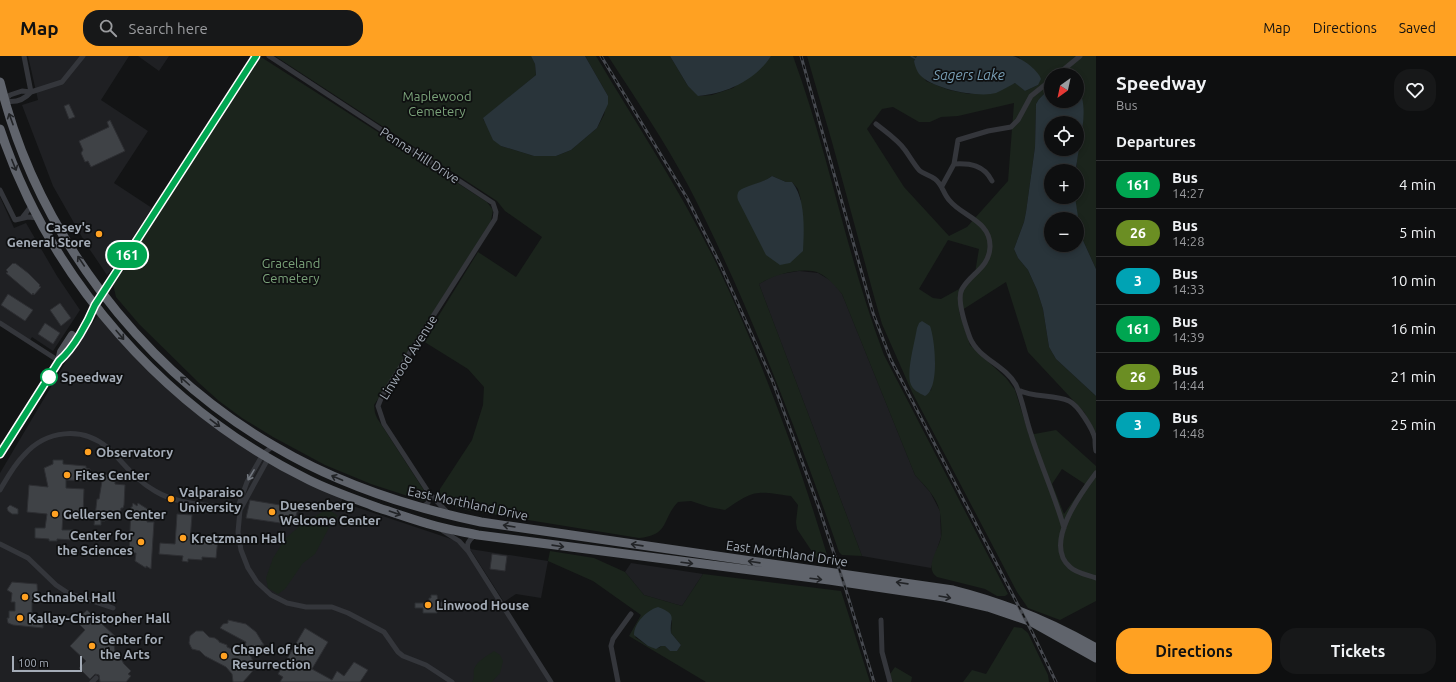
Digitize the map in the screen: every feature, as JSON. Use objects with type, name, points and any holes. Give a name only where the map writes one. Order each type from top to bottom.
[{"type":"highway","name":"East Morthland Drive","points":[[0,82],[2,101],[29,168],[65,237],[103,293],[156,354],[188,385],[273,446],[331,475],[370,492],[420,508],[453,516],[525,529],[952,590],[1016,608],[1072,634],[1096,648]]},
{"type":"highway","name":"East Morthland Drive","points":[[0,129],[18,175],[32,205],[69,269],[95,305],[134,351],[175,391],[219,426],[266,456],[308,480],[344,496],[436,527],[478,535],[829,580],[944,597],[988,607],[1032,622],[1096,658]]},
{"type":"main road","points":[[0,454],[59,361],[66,355],[103,293]]},
{"type":"street","points":[[24,56],[31,92]]},
{"type":"street","points":[[2,101],[13,102],[25,98],[31,92],[62,82],[83,56]]},
{"type":"street","points":[[103,293],[256,56]]},
{"type":"street","name":"Penna Hill Drive","points":[[269,56],[493,203],[496,212],[495,219],[454,284]]},
{"type":"street","points":[[1065,68],[1080,56]]},
{"type":"street","points":[[942,186],[954,164],[958,140],[988,131],[1011,128],[1018,120],[1031,96],[1044,86]]},
{"type":"street","points":[[876,124],[898,142],[920,171],[935,179],[942,186],[944,193],[950,202],[975,219],[984,229],[988,237],[990,246],[988,256],[984,264],[962,288],[960,302],[969,336],[974,346],[1006,372],[1016,385],[1038,456],[1064,528]]},
{"type":"street","points":[[954,164],[971,164],[988,174],[992,181]]},
{"type":"street","points":[[0,190],[14,220],[22,218],[39,218]]},
{"type":"street","points":[[22,218],[32,205]]},
{"type":"street","name":"Linwood Avenue","points":[[453,516],[444,510],[429,493],[384,424],[378,406],[382,396],[454,284]]},
{"type":"street","points":[[0,324],[59,361]]},
{"type":"street","points":[[1018,390],[1030,395],[1061,399],[1074,404],[1082,413],[1094,438],[1096,451]]},
{"type":"street","points":[[0,490],[19,462],[30,449],[48,437],[68,433],[87,436],[102,444],[138,480],[165,496],[198,504],[240,510]]},
{"type":"street","points":[[273,446],[244,488],[239,504],[240,510],[238,532],[241,550],[248,568],[264,590],[279,600],[287,603],[306,607],[332,607],[348,612],[384,632],[398,652],[403,656],[426,665],[452,682]]},
{"type":"street","points":[[1096,473],[1076,500],[1060,541],[1062,556],[1070,567],[1081,573],[1096,578]]},
{"type":"street","points":[[420,508],[428,503],[429,493]]},
{"type":"street","points":[[436,527],[453,537],[468,551],[551,682]]},
{"type":"street","points":[[468,551],[468,543],[472,537],[478,535]]},
{"type":"street","points":[[0,544],[28,558],[56,585],[68,593],[113,608]]},
{"type":"street","points":[[618,682],[611,646],[613,639],[631,614]]},
{"type":"street","points":[[881,620],[882,652],[890,682]]},
{"type":"shaded area","points":[[28,56],[129,56],[101,100],[148,131],[114,183],[152,208],[107,275],[86,244],[53,186],[22,105],[38,100]]},
{"type":"shaded area","points":[[138,56],[169,56],[159,71]]},
{"type":"shaded area","points":[[0,197],[14,228],[26,223],[57,276],[80,310],[53,351],[32,337],[29,342],[0,323]]},
{"type":"shaded area","points":[[799,271],[818,273],[833,282],[842,294],[915,475],[930,492],[940,511],[941,537],[931,568],[862,556],[759,284],[775,275]]},
{"type":"shaded area","name":"Valparaiso University","points":[[99,314],[219,426],[344,496],[341,502],[454,540],[468,551],[551,682],[0,682],[0,473],[71,353]]},
{"type":"shaded area","points":[[470,549],[548,561],[541,598],[516,594],[504,602]]},
{"type":"shaded area","points":[[631,563],[703,574],[682,606],[644,595],[625,572]]},
{"type":"green space","name":"Maplewood Cemetery","points":[[275,56],[531,56],[535,64],[536,75],[483,119],[501,146],[534,156],[556,156],[571,150],[597,128],[604,115],[608,96],[585,56],[596,56],[659,159],[717,265],[764,373],[792,446],[828,558],[827,563],[823,564],[819,562],[797,529],[796,522],[798,505],[791,496],[756,493],[743,498],[725,510],[691,501],[678,502],[669,515],[664,526],[656,534],[639,538],[466,510],[450,505],[440,496],[440,489],[472,440],[483,405],[484,387],[468,369],[423,341],[478,252],[516,277],[542,237],[505,211],[497,201]]},
{"type":"green space","points":[[608,56],[670,56],[688,86],[699,96],[712,95],[733,88],[771,56],[793,56],[817,130],[859,281],[884,355],[1008,594],[1005,596],[997,596],[985,589],[937,577],[933,573],[933,559],[941,538],[939,508],[930,492],[915,475],[842,294],[829,280],[819,273],[805,270],[788,272],[759,284],[862,556],[842,555],[839,552],[806,459],[732,276],[680,170]],"holes":[[[772,176],[786,182],[792,182],[798,189],[801,200],[740,191]]]},
{"type":"green space","points":[[807,56],[917,56],[914,61],[926,81],[949,90],[969,94],[1016,83],[1025,91],[1038,85],[1019,57],[1013,56],[1096,56],[1096,269],[1084,243],[1084,212],[1077,212],[1075,204],[1084,204],[1084,164],[1077,164],[1077,158],[1077,156],[1084,156],[1084,116],[1082,116],[1081,108],[1084,108],[1084,68],[1044,68],[1044,94],[1036,104],[1035,147],[1026,212],[1014,249],[1018,258],[1028,270],[1037,290],[1043,309],[1049,347],[1056,359],[1096,396],[1096,433],[1084,412],[1028,352],[1006,282],[959,312],[970,345],[1006,378],[1015,390],[1029,435],[1056,430],[1096,466],[1096,601],[1060,620],[1028,608],[1017,592],[912,392],[882,324]],"holes":[[[1014,103],[1008,181],[967,227],[949,236],[904,187],[867,129],[882,109],[893,107],[919,122],[930,122],[941,117],[958,116]],[[948,240],[979,249],[975,273],[959,289],[941,299],[933,298],[919,289]],[[919,323],[935,360],[931,391],[911,362]],[[1062,469],[1085,484],[1064,514],[1052,484]]]},
{"type":"green space","name":"Graceland Cemetery","points":[[261,57],[487,202],[493,210],[491,221],[374,405],[377,418],[427,495],[426,500],[423,501],[371,484],[325,465],[273,437],[242,418],[219,401],[199,383],[139,324],[116,297],[113,284]]},
{"type":"green space","points":[[324,511],[331,511],[338,516],[333,520],[315,554],[303,563],[285,589],[278,594],[268,588],[266,578],[273,558],[286,538],[302,524]]},
{"type":"green space","points":[[550,551],[594,558],[625,572],[644,595],[682,606],[703,574],[841,591],[870,682],[706,682],[629,636],[641,615],[593,581],[548,561]],"holes":[[[672,620],[671,633],[681,645],[677,651],[670,651],[665,646],[661,646],[659,648],[648,646],[635,637]]]},
{"type":"green space","points":[[1014,627],[1022,628],[1028,633],[1048,675],[1049,682],[963,682],[972,670],[986,674]]},
{"type":"green space","points":[[494,651],[500,655],[503,661],[500,673],[492,682],[472,682],[475,666]]},
{"type":"green space","points":[[895,667],[912,677],[911,682],[893,682],[890,674]]},
{"type":"water","points":[[531,56],[585,56],[608,96],[608,104],[597,128],[571,150],[556,156],[534,156],[501,146],[493,140],[483,118],[536,75],[535,64]]},
{"type":"water","points":[[670,56],[771,56],[765,65],[749,79],[729,89],[709,95],[698,96],[688,86]]},
{"type":"water","name":"Sagers Lake","points":[[917,56],[1013,56],[1030,65],[1041,79],[1038,85],[1025,91],[1015,83],[996,93],[979,94],[956,91],[926,80],[920,75],[916,69],[914,61]]},
{"type":"water","name":"Sagers Lake","points":[[1044,94],[1044,108],[1083,108],[1084,116],[1044,116],[1044,156],[1078,156],[1077,164],[1044,164],[1044,204],[1076,204],[1077,212],[1044,212],[1044,252],[1084,252],[1084,243],[1096,269],[1096,396],[1056,359],[1049,347],[1043,309],[1037,290],[1028,270],[1018,258],[1014,249],[1026,212],[1035,147],[1036,104]]},
{"type":"water","points":[[772,176],[786,182],[792,182],[800,197],[803,215],[803,251],[790,263],[780,265],[766,255],[737,197],[739,191],[742,189],[764,181]]},
{"type":"water","points":[[922,321],[930,326],[935,352],[933,384],[930,392],[925,396],[912,387],[909,376],[917,328],[919,323]]},
{"type":"water","points":[[658,607],[669,612],[672,617],[671,633],[681,645],[677,651],[670,651],[665,646],[661,646],[656,649],[648,646],[634,635],[636,626],[642,618],[650,611]]},
{"type":"building","points":[[69,104],[75,117],[69,119],[64,106]]},
{"type":"building","points":[[110,120],[125,151],[91,167],[88,161],[85,162],[81,153],[83,150],[79,141],[109,127],[107,122]]},
{"type":"building","points":[[13,263],[28,273],[40,285],[39,286],[41,287],[34,295],[33,293],[32,295],[6,273],[8,272],[6,270]]},
{"type":"building","points":[[8,294],[33,310],[25,321],[1,305]]},
{"type":"building","points":[[60,303],[71,318],[61,326],[50,310]]},
{"type":"building","name":"Speedway","points":[[45,323],[60,333],[53,344],[38,334]]},
{"type":"building","name":"Gellersen Center","points":[[53,460],[63,460],[63,464],[86,466],[86,468],[90,469],[89,481],[66,480],[66,488],[84,489],[83,516],[63,514],[62,530],[73,530],[72,540],[57,539],[57,541],[49,541],[49,539],[35,538],[35,528],[45,528],[47,514],[27,512],[29,485],[48,487],[44,468],[53,464]]},
{"type":"building","points":[[103,475],[115,475],[115,484],[125,485],[124,505],[123,508],[121,508],[120,517],[106,517],[105,521],[101,521],[101,525],[94,525],[97,499],[99,499]]},
{"type":"building","name":"Duesenberg Welcome Center","points":[[250,500],[298,508],[294,525],[246,518]]},
{"type":"building","name":"Center for the Sciences","points":[[133,503],[137,506],[138,503],[149,510],[147,522],[154,522],[151,569],[146,566],[146,568],[135,561],[136,553],[129,553],[131,507]]},
{"type":"building","points":[[10,505],[18,509],[18,514],[12,514],[8,511],[7,508]]},
{"type":"building","name":"Kretzmann Hall","points":[[177,514],[192,515],[190,541],[204,542],[204,539],[218,538],[216,558],[202,557],[202,560],[188,559],[188,562],[182,561],[183,556],[159,554],[160,543],[175,544]]},
{"type":"building","points":[[492,554],[507,556],[505,571],[490,569]]},
{"type":"building","points":[[12,582],[37,584],[38,601],[32,601],[32,616],[43,619],[43,628],[13,625],[8,623],[7,618],[9,618],[9,611],[15,611],[15,602],[11,602],[12,593],[7,590]]},
{"type":"building","name":"Linwood House","points":[[431,595],[437,595],[438,602],[442,602],[442,609],[437,609],[437,613],[423,613],[423,608],[415,608],[415,603],[429,603],[429,598],[431,598]]},
{"type":"building","name":"Center for the Arts","points":[[87,610],[116,637],[107,645],[114,645],[115,651],[117,651],[124,664],[131,671],[128,674],[131,676],[126,682],[100,682],[99,675],[95,674],[90,679],[79,668],[86,661],[70,646],[85,630],[76,621]]},
{"type":"building","name":"Chapel of the Resurrection","points":[[228,620],[246,624],[256,632],[264,645],[261,645],[262,651],[255,646],[250,655],[253,661],[251,664],[254,666],[252,672],[243,682],[233,682],[232,674],[226,667],[205,656],[200,651],[192,649],[189,643],[190,636],[196,631],[203,631],[209,637],[215,638],[219,642],[227,645],[227,647],[243,654],[246,642],[220,628],[223,624],[228,623]]},
{"type":"building","points":[[305,628],[328,642],[312,669],[332,680],[337,671],[344,676],[354,662],[368,670],[360,682],[280,682],[283,677],[278,674]]},
{"type":"waterway","points":[[911,56],[916,59]]},
{"type":"railway","points":[[601,56],[687,198],[721,266],[773,382],[819,508],[874,682]]},
{"type":"railway","points":[[801,56],[873,313],[891,360],[1032,632],[1056,682]]},
{"type":"bus line","name":"161","points":[[0,454],[59,361],[66,355],[90,317],[95,305],[256,56]]},
{"type":"place","name":"Casey's General Store","points":[[99,234]]},
{"type":"place","name":"Speedway","points":[[49,377]]},
{"type":"place","name":"Observatory","points":[[88,452]]},
{"type":"place","name":"Fites Center","points":[[67,475]]},
{"type":"place","name":"Valparaiso University","points":[[171,499]]},
{"type":"place","name":"Duesenberg Welcome Center","points":[[272,512]]},
{"type":"place","name":"Gellersen Center","points":[[55,514]]},
{"type":"place","name":"Kretzmann Hall","points":[[183,538]]},
{"type":"place","name":"Center for the Sciences","points":[[141,542]]},
{"type":"place","name":"Schnabel Hall","points":[[25,597]]},
{"type":"place","name":"Linwood House","points":[[428,605]]},
{"type":"place","name":"Kallay-Christopher Hall","points":[[20,618]]},
{"type":"place","name":"Center for the Arts","points":[[92,646]]},
{"type":"place","name":"Chapel of the Resurrection","points":[[224,656]]}]
